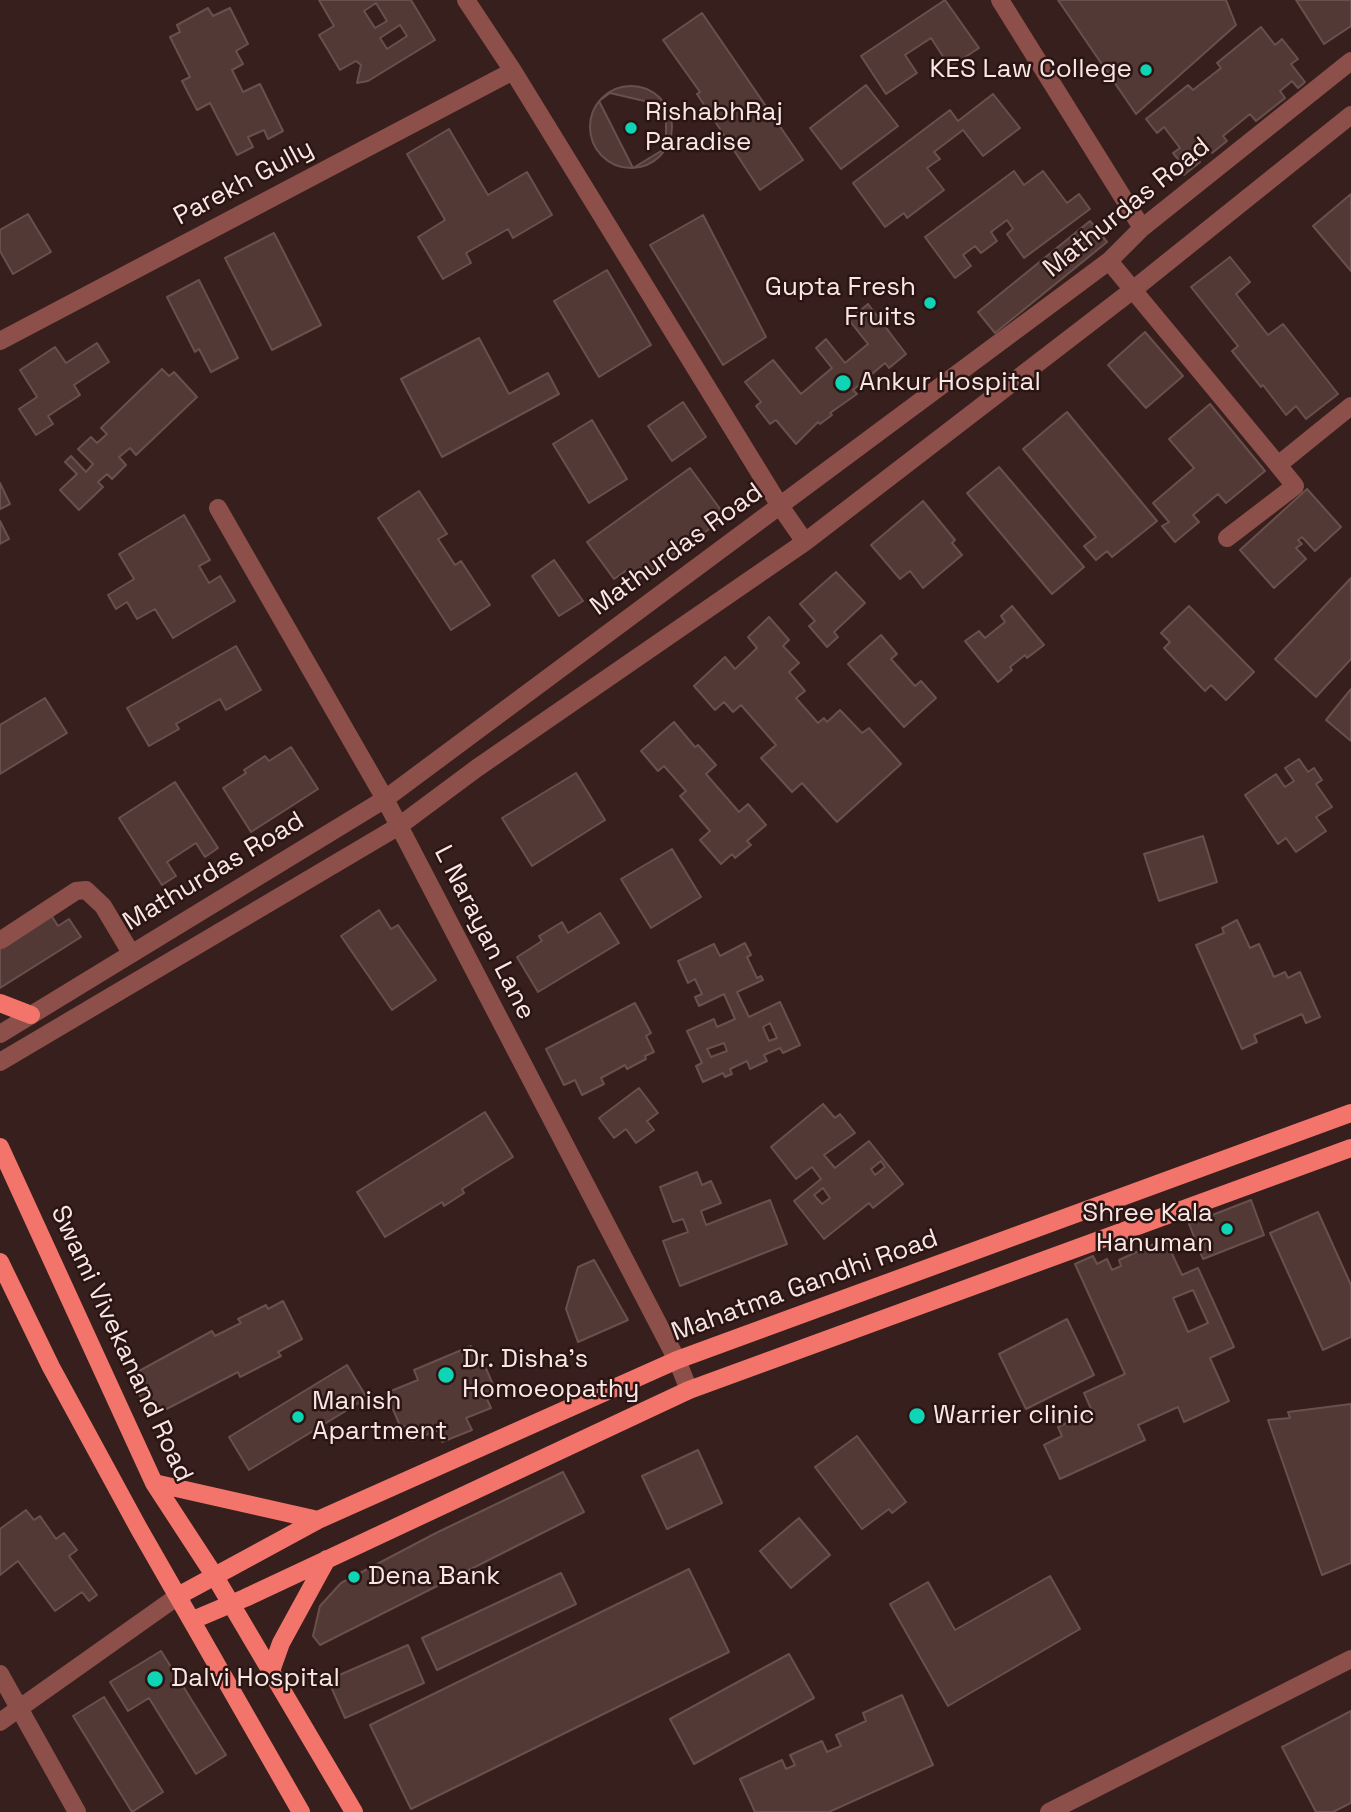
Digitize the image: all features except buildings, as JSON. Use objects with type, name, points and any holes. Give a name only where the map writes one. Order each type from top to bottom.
[{"type":"main road","points":[[0,1003],[31,1015]]},
{"type":"main road","name":"Mahatma Gandhi Road","points":[[178,1596],[318,1520],[677,1360],[1351,1113]]},
{"type":"main road","name":"Swami Vivekanand Road","points":[[0,1147],[154,1483],[215,1575],[354,1812]]},
{"type":"main road","points":[[193,1620],[689,1390],[1351,1148]]},
{"type":"main road","points":[[0,1262],[51,1367],[301,1812]]},
{"type":"main road","points":[[154,1483],[318,1520]]},
{"type":"main road","points":[[271,1671],[299,1608],[327,1559]]},
{"type":"street","points":[[466,0],[513,71],[780,506],[805,541]]},
{"type":"street","points":[[1000,0],[1142,228]]},
{"type":"street","name":"Mathurdas Road","points":[[0,1034],[385,799],[1109,261],[1142,228],[1351,61]]},
{"type":"street","name":"Parekh Gully","points":[[0,341],[513,71]]},
{"type":"street","points":[[0,1062],[399,827],[488,760],[805,541],[1133,289],[1351,115]]},
{"type":"street","points":[[1109,261],[1295,486],[1227,538]]},
{"type":"street","points":[[1278,465],[1351,407]]},
{"type":"street","name":"L Narayan Lane","points":[[218,508],[385,799],[677,1360],[689,1390]]},
{"type":"street","points":[[1,940],[76,891],[86,890],[103,906],[131,953]]},
{"type":"street","points":[[0,1722],[178,1596]]},
{"type":"street","points":[[1049,1812],[1351,1659]]},
{"type":"street","points":[[0,1674],[77,1812]]},
{"type":"place","name":"KES Law College","points":[[1146,70]]},
{"type":"place","name":"RishabhRaj Paradise","points":[[631,128]]},
{"type":"place","name":"Gupta Fresh Fruits","points":[[930,303]]},
{"type":"place","name":"Ankur Hospital","points":[[843,383]]},
{"type":"place","name":"Shree Kala Hanuman","points":[[1227,1229]]},
{"type":"place","name":"Dr. Disha's Homoeopathy","points":[[446,1375]]},
{"type":"place","name":"Warrier clinic","points":[[917,1416]]},
{"type":"place","name":"Manish Apartment","points":[[298,1417]]},
{"type":"place","name":"Dena Bank","points":[[354,1577]]},
{"type":"place","name":"Dalvi Hospital","points":[[155,1679]]}]
